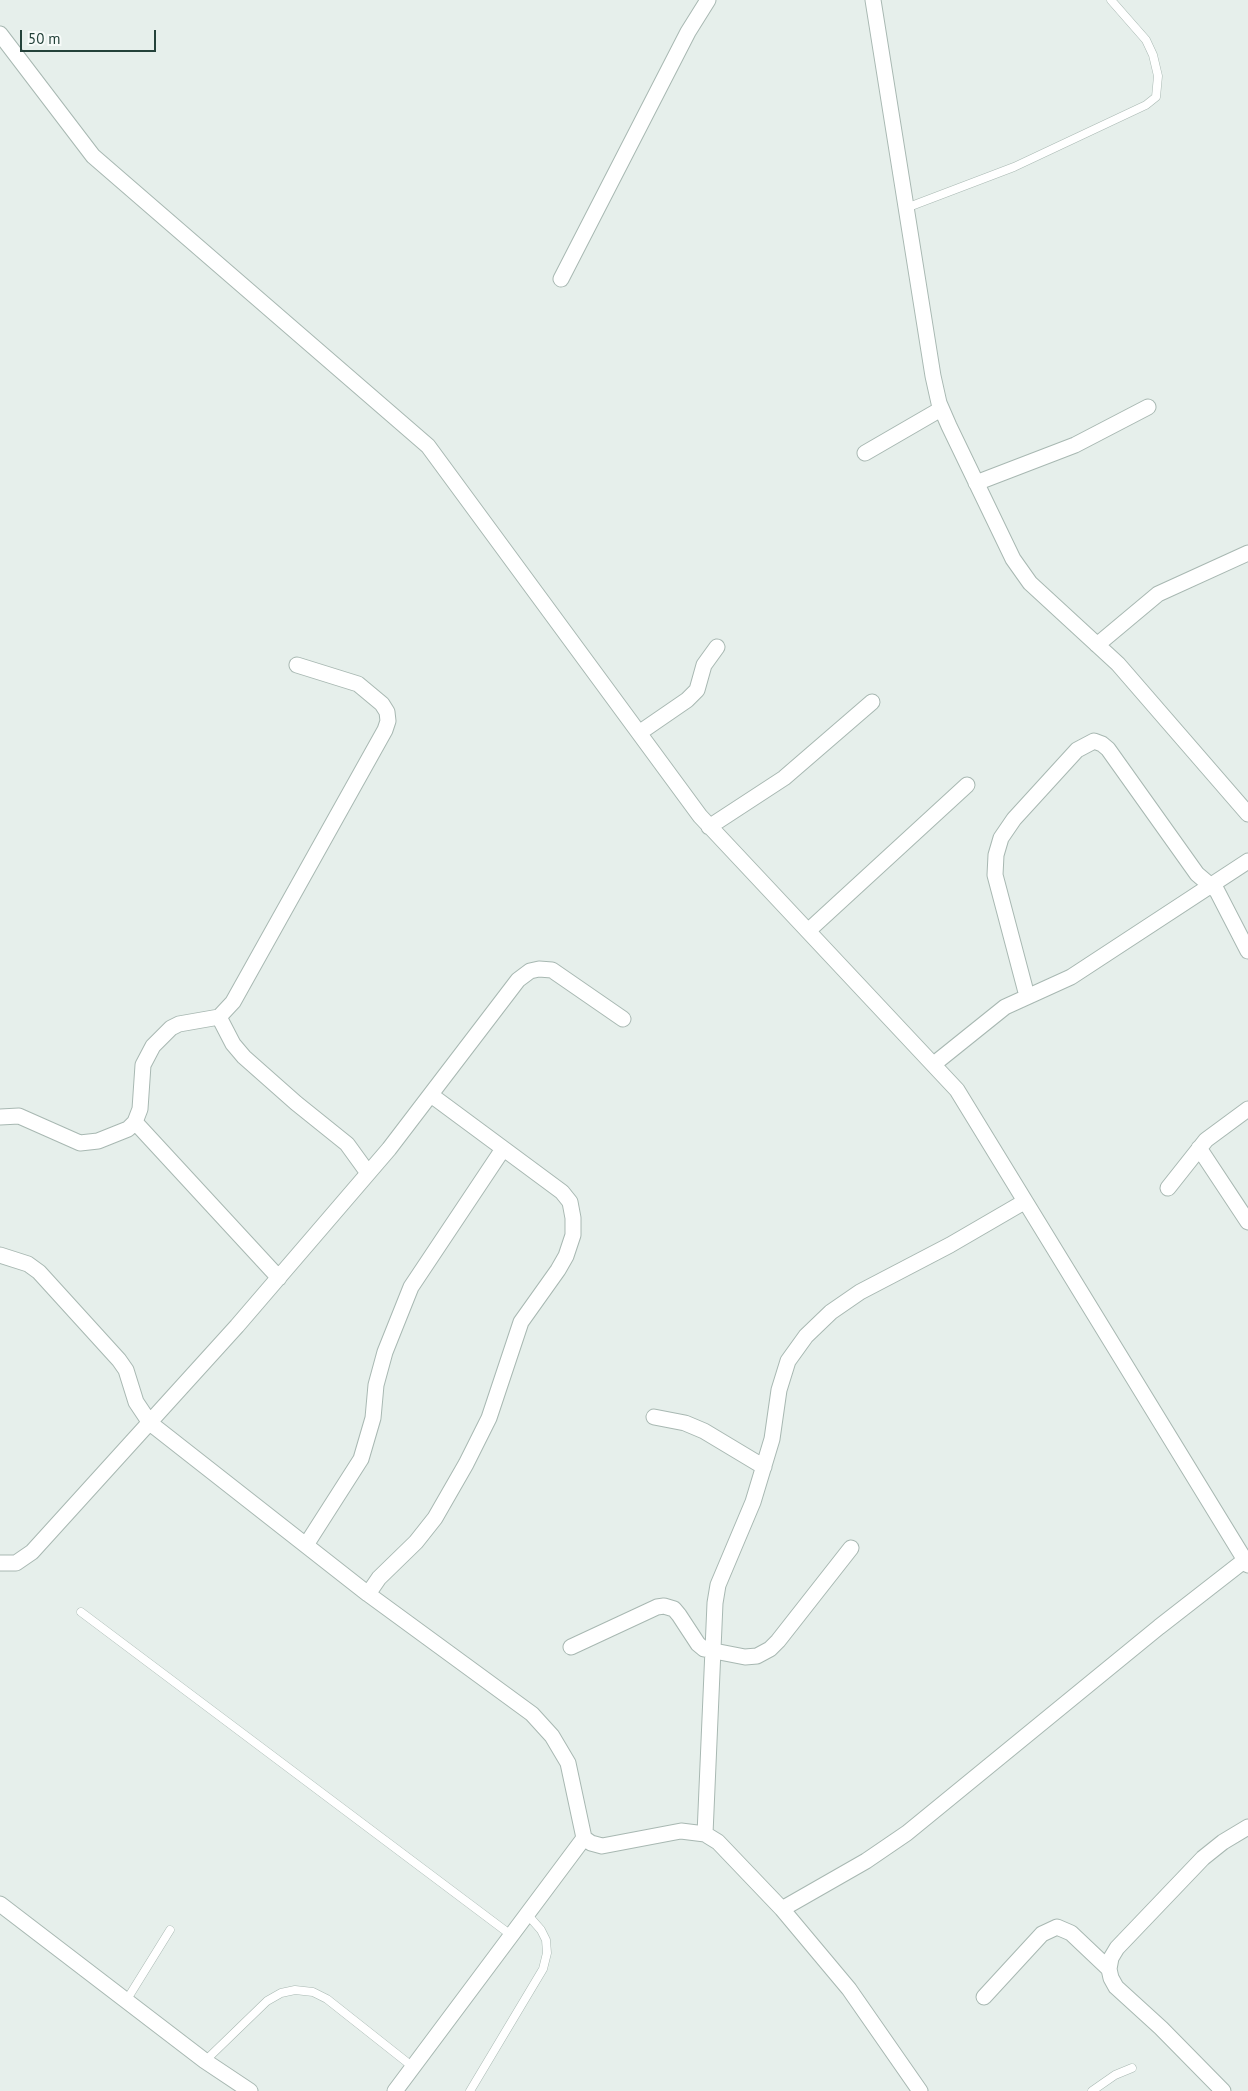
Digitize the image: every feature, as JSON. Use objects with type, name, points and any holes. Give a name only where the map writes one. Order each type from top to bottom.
[{"type":"street","points":[[561,278],[683,41],[708,0]]},
{"type":"street","points":[[873,0],[932,376],[941,409],[1013,559],[1030,583],[1118,664],[1248,814]]},
{"type":"street","points":[[0,34],[93,156],[428,446],[709,827],[957,1090],[1246,1562],[1159,1627],[907,1833],[866,1861],[782,1909]]},
{"type":"street","points":[[976,483],[1075,445],[1148,407]]},
{"type":"street","points":[[865,452],[941,409]]},
{"type":"street","points":[[1097,645],[1158,594],[1176,584],[1248,553]]},
{"type":"street","points":[[639,734],[687,700],[697,690],[704,665],[717,646]]},
{"type":"street","points":[[0,1117],[19,1116],[80,1143],[98,1141],[128,1129],[135,1122],[140,1109],[143,1065],[153,1046],[164,1033],[179,1024],[219,1016],[233,1002],[385,730],[388,721],[387,712],[382,704],[358,684],[297,665]]},
{"type":"street","points":[[709,827],[790,773],[872,702]]},
{"type":"street","points":[[1027,996],[996,875],[996,855],[1000,838],[1014,819],[1077,750],[1086,744],[1094,742],[1102,744],[1108,749],[1197,874],[1211,885],[1222,898],[1248,950]]},
{"type":"street","points":[[808,931],[967,784]]},
{"type":"street","points":[[934,1064],[1005,1007],[1072,977],[1248,861]]},
{"type":"street","points":[[0,1563],[16,1563],[32,1552],[279,1278],[368,1173],[518,980],[530,971],[552,970],[623,1019]]},
{"type":"street","points":[[219,1016],[232,1044],[347,1144],[368,1173]]},
{"type":"street","points":[[368,1594],[379,1578],[416,1542],[435,1518],[489,1418],[521,1322],[558,1270],[566,1256],[573,1236],[574,1218],[570,1202],[562,1192],[430,1095]]},
{"type":"street","points":[[1168,1188],[1206,1140],[1248,1108]]},
{"type":"street","points":[[135,1122],[279,1278]]},
{"type":"street","points":[[306,1545],[361,1459],[373,1418],[376,1384],[385,1352],[411,1287],[503,1148]]},
{"type":"street","points":[[1199,1148],[1248,1222]]},
{"type":"street","points":[[705,1834],[712,1621],[718,1584],[753,1502],[764,1467],[772,1439],[779,1390],[788,1361],[806,1336],[831,1312],[860,1292],[950,1245],[1024,1202]]},
{"type":"street","points":[[0,1255],[28,1264],[39,1272],[119,1360],[126,1370],[136,1402],[150,1423],[368,1594],[532,1714],[552,1736],[568,1763],[575,1789],[580,1829],[584,1838],[591,1844],[602,1846],[681,1831],[705,1834],[718,1842],[782,1909],[850,1989],[920,2091]]},
{"type":"street","points":[[654,1417],[685,1423],[704,1431],[764,1467]]},
{"type":"street","points":[[571,1647],[657,1607],[664,1606],[674,1609],[698,1644],[711,1651],[745,1658],[757,1656],[770,1649],[851,1548]]},
{"type":"street","points":[[1223,2091],[1162,2028],[1116,1987],[1109,1969],[1117,1948],[1203,1858],[1223,1842],[1248,1827]]},
{"type":"street","points":[[395,2091],[584,1838]]},
{"type":"street","points":[[0,1904],[205,2061],[250,2091]]},
{"type":"street","points":[[984,1997],[1042,1934],[1057,1927],[1070,1932],[1109,1969]]},
{"type":"lane","points":[[906,208],[1014,167],[1146,104],[1156,97],[1158,76],[1150,47],[1137,28],[1111,0]]},
{"type":"lane","points":[[80,1612],[511,1935]]},
{"type":"lane","points":[[470,2091],[543,1970],[547,1953],[546,1940],[541,1930],[527,1914]]},
{"type":"lane","points":[[126,2001],[170,1930]]},
{"type":"lane","points":[[205,2061],[267,2001],[281,1993],[295,1990],[312,1992],[326,1999],[413,2067]]},
{"type":"lane","points":[[1092,2091],[1115,2075],[1132,2068]]}]
